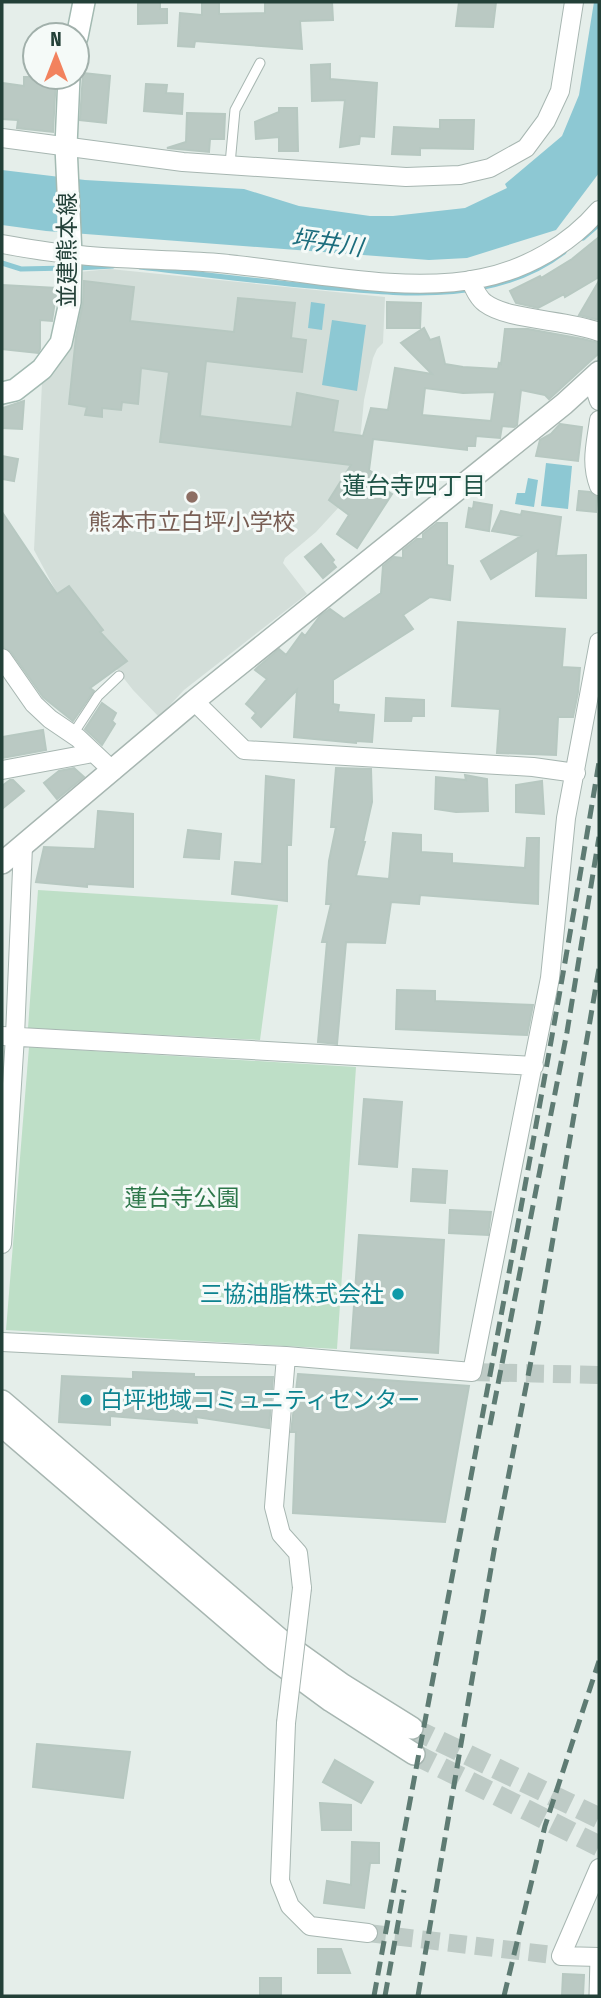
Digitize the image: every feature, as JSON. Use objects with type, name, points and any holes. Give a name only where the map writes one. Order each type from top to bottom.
[{"type":"street","points":[[80,21],[84,2]]},
{"type":"street","points":[[2,138],[183,162],[406,177],[460,175],[490,168],[526,149],[547,121],[559,91],[574,2]]},
{"type":"street","name":"並建熊本線","points":[[2,393],[16,390],[42,369],[61,343],[70,302],[66,146],[68,91]]},
{"type":"street","points":[[2,244],[396,282],[433,283],[470,280],[513,270],[561,244],[599,210]]},
{"type":"street","points":[[470,280],[482,301],[504,313],[562,321],[599,332]]},
{"type":"street","points":[[596,376],[599,401]]},
{"type":"street","points":[[2,863],[194,701],[596,376]]},
{"type":"street","points":[[599,420],[592,453],[599,486]]},
{"type":"street","points":[[2,1342],[286,1356],[472,1372],[550,978],[566,818],[599,642]]},
{"type":"street","points":[[2,658],[34,704],[50,719],[73,734],[113,771]]},
{"type":"street","points":[[194,701],[244,750],[533,767],[576,773]]},
{"type":"street","points":[[2,770],[93,753]]},
{"type":"street","points":[[2,1244],[9,1036],[23,846]]},
{"type":"street","points":[[9,1036],[534,1066]]},
{"type":"street","points":[[286,1356],[274,1507],[281,1534],[298,1553],[302,1588],[286,1723],[280,1881],[290,1906],[310,1926],[368,1933]]},
{"type":"street","points":[[2,1401],[283,1642],[343,1685],[412,1728]]},
{"type":"street","points":[[2,1426],[274,1659],[331,1701],[414,1754]]},
{"type":"street","points":[[597,1957],[561,1956],[599,1868]]},
{"type":"lane","points":[[230,164],[235,110],[260,63]]},
{"type":"lane","points":[[73,734],[98,696],[119,676]]},
{"type":"lane","points":[[594,1996],[597,1957]]},
{"type":"shaded area","name":"熊本市立白坪小学校","points":[[110,269],[385,297],[383,343],[373,358],[364,400],[356,481],[339,507],[316,532],[285,558],[283,563],[307,594],[184,690],[159,717],[133,690],[58,595],[34,550],[42,383],[52,373],[79,272]]},
{"type":"green space","points":[[38,890],[278,905],[260,1040],[28,1028]]},
{"type":"green space","name":"蓮台寺公園","points":[[29,1047],[356,1067],[337,1349],[6,1330]]},
{"type":"water","name":"坪井川","points":[[594,2],[599,2],[599,173],[556,230],[467,258],[429,260],[46,231],[2,225],[2,170],[85,180],[244,189],[299,206],[370,216],[465,208],[507,188],[505,184],[562,136],[579,95]]},
{"type":"water","points":[[311,302],[325,304],[322,330],[308,328]]},
{"type":"water","points":[[332,320],[366,325],[357,391],[322,385]]},
{"type":"water","points":[[546,463],[572,466],[568,509],[541,506]]},
{"type":"water","points":[[528,478],[538,480],[534,507],[515,504],[517,493],[525,493]]},
{"type":"building","points":[[138,2],[160,2],[160,9],[167,9],[167,23],[138,24]]},
{"type":"building","points":[[202,2],[219,2],[219,14],[265,13],[265,2],[332,2],[333,20],[300,21],[302,49],[195,41],[194,47],[178,46],[180,13],[202,15]]},
{"type":"building","points":[[459,2],[496,2],[493,27],[456,26]]},
{"type":"building","points":[[330,64],[330,79],[377,83],[374,137],[360,136],[359,144],[340,147],[345,100],[312,101],[311,65]]},
{"type":"building","points":[[91,74],[110,76],[106,123],[80,120],[82,91],[91,91]]},
{"type":"building","points":[[2,83],[21,86],[21,91],[55,91],[53,132],[17,128],[18,120],[2,119]]},
{"type":"building","points":[[146,84],[167,85],[166,93],[183,94],[182,114],[144,111]]},
{"type":"building","points":[[279,108],[297,108],[298,151],[279,151],[279,137],[256,139],[255,122],[279,112]]},
{"type":"building","points":[[187,113],[225,114],[224,139],[210,139],[209,152],[167,148],[186,142]]},
{"type":"building","points":[[440,120],[474,120],[473,149],[420,148],[420,155],[392,154],[394,127],[440,129]]},
{"type":"building","points":[[599,237],[599,277],[565,297],[564,294],[538,308],[516,303],[510,291],[540,276],[541,278],[572,259]]},
{"type":"building","points":[[84,281],[134,287],[130,321],[234,332],[238,298],[295,303],[291,338],[306,340],[302,372],[206,361],[200,416],[292,427],[297,393],[338,401],[333,432],[363,436],[371,408],[388,410],[395,368],[432,374],[401,343],[424,328],[430,340],[439,337],[445,364],[463,367],[498,369],[505,329],[528,329],[599,343],[599,353],[549,399],[545,395],[521,390],[517,425],[502,426],[500,438],[476,436],[475,446],[467,446],[467,450],[373,439],[369,470],[384,481],[381,487],[392,494],[357,548],[337,534],[349,515],[329,500],[351,465],[160,442],[169,372],[141,368],[138,404],[122,402],[121,410],[102,408],[102,417],[85,415],[87,407],[69,404],[76,337],[83,303]],"holes":[[[425,388],[463,393],[495,392],[491,421],[422,415]]]},
{"type":"building","points":[[599,281],[599,320],[579,315]]},
{"type":"building","points":[[2,285],[57,288],[52,321],[40,320],[38,353],[2,349]]},
{"type":"building","points":[[387,302],[421,303],[420,328],[387,328]]},
{"type":"building","points":[[24,401],[22,429],[2,428],[3,408]]},
{"type":"building","points":[[560,424],[582,427],[578,461],[536,456],[540,440],[551,434]]},
{"type":"building","points":[[2,456],[18,459],[14,481],[2,479]]},
{"type":"building","points":[[579,491],[590,492],[597,497],[596,512],[577,510]]},
{"type":"building","points":[[474,502],[492,505],[489,531],[466,527],[469,508],[473,509]]},
{"type":"building","points":[[501,511],[561,517],[556,556],[586,555],[586,598],[536,596],[538,550],[491,579],[481,561],[521,536],[492,531]]},
{"type":"building","points":[[2,512],[57,594],[69,586],[103,630],[100,632],[127,661],[90,688],[94,691],[73,721],[43,697],[11,652],[2,646]]},
{"type":"building","points":[[437,523],[447,523],[447,565],[453,566],[450,600],[430,597],[403,615],[413,629],[333,680],[333,704],[339,705],[338,712],[374,715],[372,742],[294,737],[297,690],[261,727],[252,718],[256,713],[246,704],[267,679],[255,670],[279,649],[286,655],[302,633],[305,636],[320,616],[330,609],[344,619],[381,593],[383,566],[394,557],[403,558],[403,550],[417,539],[423,539],[423,534]]},
{"type":"building","points":[[321,544],[334,560],[332,562],[336,567],[323,578],[305,557]]},
{"type":"building","points":[[458,622],[565,629],[562,667],[580,668],[573,717],[558,717],[556,755],[497,753],[500,709],[452,706]]},
{"type":"building","points":[[386,698],[424,700],[424,716],[412,716],[411,721],[385,721]]},
{"type":"building","points":[[102,703],[116,713],[112,721],[115,724],[102,745],[85,729]]},
{"type":"building","points":[[43,730],[46,750],[2,758],[2,737]]},
{"type":"building","points":[[74,768],[84,777],[57,799],[44,783],[59,771]]},
{"type":"building","points":[[336,768],[371,769],[372,802],[356,876],[389,879],[393,833],[421,835],[421,852],[452,854],[452,863],[525,868],[527,838],[539,838],[538,904],[420,895],[419,904],[391,902],[385,943],[346,942],[337,1044],[318,1042],[327,942],[322,942],[331,904],[326,904],[329,861],[336,827],[331,827]]},
{"type":"building","points":[[465,775],[487,779],[488,811],[456,812],[435,809],[436,777],[466,780]]},
{"type":"building","points":[[266,776],[294,780],[291,845],[287,845],[287,901],[232,894],[235,862],[262,864]]},
{"type":"building","points":[[10,780],[24,791],[2,809],[2,786]]},
{"type":"building","points":[[542,781],[544,814],[516,812],[516,785]]},
{"type":"building","points":[[98,811],[133,814],[133,887],[87,884],[87,887],[36,882],[44,847],[95,849]]},
{"type":"building","points":[[188,830],[221,834],[219,859],[184,857]]},
{"type":"building","points":[[397,990],[435,991],[435,1001],[533,1005],[527,1035],[396,1029]]},
{"type":"building","points":[[364,1099],[402,1102],[397,1167],[359,1164]]},
{"type":"building","points":[[413,1169],[447,1171],[445,1203],[411,1201]]},
{"type":"building","points":[[450,1210],[491,1212],[488,1235],[449,1233]]},
{"type":"building","name":"三協油脂株式会社","points":[[359,1235],[444,1240],[438,1353],[351,1348]]},
{"type":"building","points":[[133,1372],[194,1374],[194,1377],[273,1377],[269,1428],[196,1417],[197,1423],[110,1416],[110,1425],[59,1422],[62,1376],[133,1379]]},
{"type":"building","points":[[298,1374],[469,1386],[445,1522],[293,1513],[296,1432],[291,1432]]},
{"type":"building","points":[[37,1744],[130,1752],[123,1798],[33,1787]]},
{"type":"building","points":[[335,1760],[373,1782],[361,1803],[323,1782]]},
{"type":"building","points":[[320,1803],[351,1805],[351,1830],[322,1830]]},
{"type":"building","points":[[352,1842],[379,1843],[379,1863],[370,1863],[364,1908],[324,1903],[327,1881],[351,1885]]},
{"type":"building","points":[[318,1949],[341,1949],[350,1973],[318,1973]]},
{"type":"building","points":[[563,1974],[584,1975],[583,1996],[562,1996]]},
{"type":"building","points":[[260,1978],[281,1978],[281,1996],[260,1996]]},
{"type":"waterway","points":[[583,238],[599,224]]},
{"type":"waterway","points":[[140,267],[352,290],[447,292],[508,281],[537,269],[564,252]]},
{"type":"waterway","points":[[2,263],[21,269],[67,268]]},
{"type":"waterway","points":[[77,268],[113,266]]},
{"type":"tunnel","points":[[472,1372],[599,1375]]},
{"type":"tunnel","points":[[412,1728],[599,1818]]},
{"type":"tunnel","points":[[414,1754],[599,1846]]},
{"type":"tunnel","points":[[368,1933],[561,1956]]},
{"type":"railway","points":[[374,1996],[518,1226],[599,762]]},
{"type":"railway","points":[[490,1425],[567,1032],[599,837]]},
{"type":"railway","points":[[418,1996],[495,1545],[540,1315],[599,968]]},
{"type":"railway","points":[[504,1996],[545,1826],[599,1661]]},
{"type":"railway","points":[[385,1996],[404,1890]]},
{"type":"place","name":"熊本市立白坪小学校","points":[[192,497]]},
{"type":"place","name":"三協油脂株式会社","points":[[398,1294]]},
{"type":"place","name":"白坪地域コミュニティセンター","points":[[86,1400]]},
{"type":"district","name":"蓮台寺四丁目","points":[[414,486]]}]
